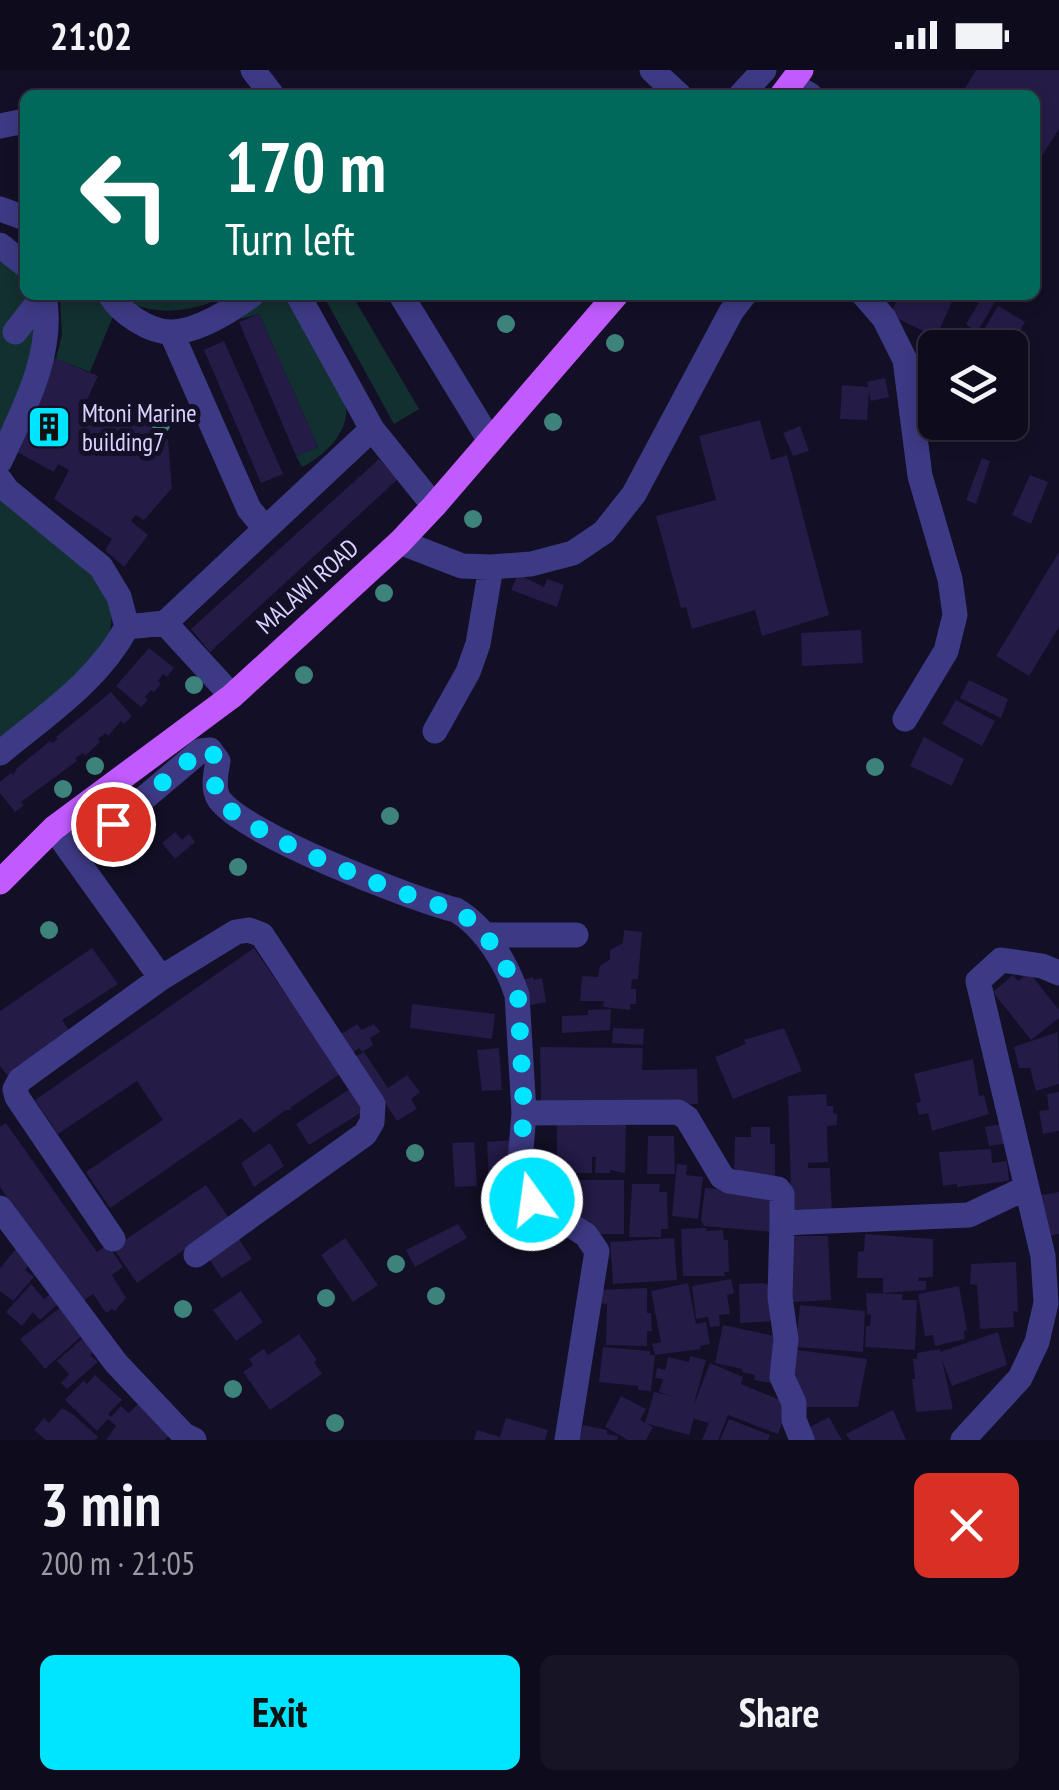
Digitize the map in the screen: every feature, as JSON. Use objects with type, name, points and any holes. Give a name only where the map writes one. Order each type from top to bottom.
[{"type":"main road","name":"MALAWI ROAD","points":[[0,882],[54,828],[232,696],[400,542],[612,300]]},
{"type":"street","points":[[252,70],[268,90]]},
{"type":"street","points":[[652,70],[673,90]]},
{"type":"street","points":[[746,90],[764,70]]},
{"type":"street","points":[[0,244],[20,262]]},
{"type":"street","points":[[15,332],[40,300]]},
{"type":"street","points":[[0,460],[46,350],[49,321],[43,300]]},
{"type":"street","points":[[112,300],[141,324],[171,332],[194,326],[243,300]]},
{"type":"street","points":[[301,300],[372,429],[434,506]]},
{"type":"street","points":[[405,300],[490,440]]},
{"type":"street","points":[[400,542],[462,566],[490,567],[531,564],[572,553],[604,532],[634,494],[740,300]]},
{"type":"street","points":[[868,300],[884,318],[905,360],[920,476],[950,578],[955,615],[946,651],[905,719]]},
{"type":"street","points":[[171,332],[249,509],[264,527]]},
{"type":"street","points":[[127,627],[165,623],[372,429]]},
{"type":"street","points":[[0,480],[7,490],[101,567],[119,597],[127,627],[116,648],[81,688],[0,753]]},
{"type":"street","points":[[435,732],[468,672],[478,644],[490,567]]},
{"type":"street","points":[[165,623],[232,696]]},
{"type":"street","points":[[70,851],[84,848],[200,751],[210,750],[218,761],[216,792],[221,802],[243,818],[346,872],[456,910],[484,934],[512,978],[518,995],[524,1112],[518,1185],[523,1194],[586,1236],[597,1250],[566,1440]]},
{"type":"street","points":[[54,828],[161,978]]},
{"type":"street","points":[[113,1238],[17,1097],[15,1088],[20,1080],[161,978],[236,932],[249,930],[262,935],[372,1104],[372,1122],[366,1134],[196,1256]]},
{"type":"street","points":[[484,934],[576,935]]},
{"type":"street","points":[[963,1440],[1020,1378],[1037,1342],[1046,1303],[1043,1256],[978,981],[1000,960],[1042,966],[1059,974]]},
{"type":"street","points":[[524,1112],[678,1112],[687,1118],[722,1177],[778,1188],[782,1194],[780,1297],[786,1339],[782,1377],[794,1403],[794,1420],[802,1440]]},
{"type":"street","points":[[782,1223],[969,1215],[1026,1188]]},
{"type":"street","points":[[0,1208],[116,1363],[184,1435],[194,1440]]},
{"type":"green space","points":[[0,256],[20,273],[20,300],[36,300],[42,332],[0,442]]},
{"type":"green space","points":[[60,300],[103,300],[114,314],[90,372],[56,359],[62,335]]},
{"type":"green space","points":[[132,300],[215,300],[170,311],[135,305]]},
{"type":"green space","points":[[262,300],[289,300],[341,389],[344,424],[323,453],[302,467],[296,456],[318,447],[259,314],[241,319]]},
{"type":"green space","points":[[326,300],[355,300],[419,409],[394,424]]},
{"type":"green space","points":[[0,496],[98,575],[112,614],[108,648],[0,745]]},
{"type":"building","points":[[976,70],[1059,70],[1059,129],[1040,159],[1040,90],[964,90]]},
{"type":"building","points":[[897,300],[953,300],[939,330],[921,330],[890,315]]},
{"type":"building","points":[[981,300],[995,302],[978,330],[966,324]]},
{"type":"building","points":[[998,306],[1025,322],[1020,330],[984,330]]},
{"type":"building","points":[[259,314],[318,447],[296,456],[239,322]]},
{"type":"building","points":[[224,341],[283,474],[261,483],[204,350]]},
{"type":"building","points":[[54,358],[98,376],[85,404],[93,411],[101,402],[119,416],[131,403],[168,440],[172,488],[144,520],[136,515],[131,521],[148,535],[124,567],[105,550],[112,539],[54,499],[69,470],[58,464],[54,472],[15,451]]},
{"type":"building","points":[[885,378],[889,397],[871,401],[869,392],[867,420],[840,419],[842,385],[868,387],[867,382]]},
{"type":"building","points":[[760,420],[771,460],[787,455],[829,615],[762,636],[755,610],[692,629],[686,607],[681,608],[656,516],[716,500],[699,436]]},
{"type":"building","points":[[800,426],[809,451],[793,456],[783,433]]},
{"type":"building","points":[[982,458],[990,461],[976,504],[966,500]]},
{"type":"building","points":[[379,459],[398,479],[210,652],[191,629]]},
{"type":"building","points":[[1030,475],[1048,482],[1031,524],[1012,515]]},
{"type":"building","points":[[1059,552],[1059,627],[1029,676],[996,656]]},
{"type":"building","points":[[518,574],[544,587],[547,579],[564,585],[557,607],[511,590]]},
{"type":"building","points":[[861,630],[863,663],[802,666],[801,633]]},
{"type":"building","points":[[149,648],[174,668],[167,677],[163,674],[158,681],[161,684],[154,692],[151,690],[141,707],[116,686]]},
{"type":"building","points":[[969,680],[1008,699],[1001,718],[960,698]]},
{"type":"building","points":[[111,692],[132,716],[21,802],[24,805],[15,812],[0,793],[0,782],[50,741],[58,739]]},
{"type":"building","points":[[956,700],[995,721],[982,746],[942,724]]},
{"type":"building","points":[[924,737],[964,759],[952,786],[910,766]]},
{"type":"building","points":[[175,832],[182,840],[189,834],[195,842],[175,859],[162,843]]},
{"type":"building","points":[[624,930],[642,932],[638,979],[632,979],[631,989],[636,989],[636,1004],[630,1004],[630,1010],[603,1007],[604,1001],[580,1001],[582,976],[598,977],[600,966],[610,959],[610,950],[623,943]]},
{"type":"building","points":[[92,948],[118,984],[62,1020],[71,1033],[14,1068],[16,1071],[8,1076],[0,1066],[0,1011]]},
{"type":"building","points":[[254,948],[340,1074],[254,1133],[241,1118],[110,1208],[86,1172],[163,1120],[137,1081],[58,1134],[35,1100]]},
{"type":"building","points":[[1029,972],[1059,1010],[1059,1018],[1031,1040],[993,992],[1013,975],[1018,981]]},
{"type":"building","points":[[542,978],[546,1002],[526,1006],[522,980]]},
{"type":"building","points":[[412,1004],[495,1014],[492,1039],[410,1028]]},
{"type":"building","points":[[611,1009],[610,1030],[562,1033],[562,1016]]},
{"type":"building","points":[[357,1024],[362,1030],[374,1024],[380,1032],[370,1038],[373,1045],[351,1054],[338,1036]]},
{"type":"building","points":[[613,1028],[644,1029],[643,1045],[612,1043]]},
{"type":"building","points":[[784,1028],[802,1071],[733,1099],[715,1057],[746,1044],[744,1040]]},
{"type":"building","points":[[1058,1032],[1059,1084],[1036,1091],[1030,1068],[1019,1068],[1014,1047]]},
{"type":"building","points":[[540,1047],[643,1048],[642,1070],[697,1069],[698,1104],[556,1108],[541,1101]]},
{"type":"building","points":[[499,1048],[502,1090],[482,1091],[477,1050]]},
{"type":"building","points":[[364,1052],[388,1088],[407,1075],[420,1092],[411,1099],[417,1109],[397,1121],[355,1057]]},
{"type":"building","points":[[973,1059],[979,1096],[984,1095],[989,1114],[932,1131],[928,1113],[919,1115],[916,1103],[921,1102],[914,1074]]},
{"type":"building","points":[[350,1089],[365,1110],[309,1145],[296,1124]]},
{"type":"building","points":[[1059,1092],[1059,1131],[1043,1134],[1039,1111],[1049,1110],[1047,1094]]},
{"type":"building","points":[[826,1094],[827,1106],[833,1106],[833,1113],[837,1114],[837,1125],[827,1126],[828,1162],[808,1163],[808,1168],[830,1168],[832,1218],[792,1220],[788,1096]]},
{"type":"building","points":[[626,1119],[625,1173],[595,1173],[596,1157],[592,1157],[592,1173],[557,1173],[557,1124]]},
{"type":"building","points":[[6,1123],[97,1252],[108,1245],[123,1267],[112,1275],[126,1298],[115,1311],[106,1313],[93,1294],[80,1303],[0,1187],[0,1127]]},
{"type":"building","points":[[1005,1123],[1009,1143],[989,1146],[985,1127]]},
{"type":"building","points":[[751,1127],[770,1127],[770,1144],[775,1144],[775,1179],[734,1179],[735,1137],[751,1137]]},
{"type":"building","points":[[648,1136],[674,1136],[675,1174],[647,1174]]},
{"type":"building","points":[[514,1140],[516,1200],[490,1201],[487,1142]]},
{"type":"building","points":[[474,1142],[477,1186],[455,1187],[452,1143]]},
{"type":"building","points":[[270,1143],[284,1166],[254,1187],[241,1163]]},
{"type":"building","points":[[991,1149],[992,1163],[1007,1161],[1009,1181],[943,1186],[939,1152]]},
{"type":"building","points":[[677,1164],[687,1165],[686,1175],[703,1177],[698,1219],[672,1216]]},
{"type":"building","points":[[572,1180],[624,1180],[624,1234],[591,1234],[590,1221],[572,1220]]},
{"type":"building","points":[[632,1184],[660,1184],[659,1192],[667,1192],[668,1229],[661,1229],[661,1237],[629,1237]]},
{"type":"building","points":[[206,1185],[229,1218],[137,1283],[113,1248]]},
{"type":"building","points":[[705,1188],[776,1193],[773,1232],[704,1226],[701,1221]]},
{"type":"building","points":[[1059,1192],[1059,1234],[1044,1237],[1036,1196]]},
{"type":"building","points":[[458,1224],[467,1238],[415,1267],[406,1250]]},
{"type":"building","points":[[681,1229],[723,1230],[724,1240],[728,1240],[729,1272],[724,1272],[725,1276],[683,1276]]},
{"type":"building","points":[[865,1234],[933,1239],[933,1277],[918,1278],[926,1281],[926,1290],[883,1293],[883,1278],[857,1278],[858,1252],[864,1251]]},
{"type":"building","points":[[788,1236],[828,1236],[831,1300],[792,1302]]},
{"type":"building","points":[[345,1238],[378,1285],[353,1302],[321,1255]]},
{"type":"building","points":[[674,1238],[677,1280],[613,1284],[610,1242]]},
{"type":"building","points":[[239,1239],[252,1259],[222,1278],[209,1259]]},
{"type":"building","points":[[18,1247],[33,1259],[25,1270],[34,1277],[13,1301],[0,1291],[0,1268]]},
{"type":"building","points":[[1016,1262],[1018,1312],[1013,1311],[1014,1327],[980,1329],[977,1285],[970,1284],[971,1264]]},
{"type":"building","points":[[731,1279],[734,1293],[727,1295],[730,1314],[719,1315],[720,1326],[710,1327],[708,1317],[696,1319],[692,1286]]},
{"type":"building","points":[[688,1283],[696,1324],[706,1322],[710,1344],[700,1346],[701,1349],[655,1355],[652,1344],[661,1342],[651,1291]]},
{"type":"building","points":[[31,1284],[44,1299],[51,1293],[61,1301],[40,1320],[33,1312],[22,1326],[6,1312]]},
{"type":"building","points":[[739,1284],[774,1285],[775,1321],[740,1323]]},
{"type":"building","points":[[959,1286],[965,1339],[935,1346],[933,1335],[925,1336],[918,1294]]},
{"type":"building","points":[[647,1288],[652,1331],[647,1331],[647,1346],[606,1345],[607,1304],[598,1303],[597,1290]]},
{"type":"building","points":[[241,1291],[263,1322],[236,1341],[213,1310]]},
{"type":"building","points":[[866,1293],[902,1294],[902,1300],[917,1300],[915,1350],[865,1347],[871,1315],[867,1314]]},
{"type":"building","points":[[800,1305],[865,1311],[863,1352],[796,1347]]},
{"type":"building","points":[[62,1306],[85,1333],[45,1369],[20,1339]]},
{"type":"building","points":[[723,1325],[784,1338],[771,1383],[754,1380],[755,1375],[742,1369],[715,1363]]},
{"type":"building","points":[[998,1332],[1007,1365],[952,1386],[942,1360],[953,1409],[916,1412],[912,1379],[917,1353],[940,1352]]},
{"type":"building","points":[[299,1334],[322,1374],[270,1410],[243,1372],[253,1365],[249,1359],[264,1349],[268,1355]]},
{"type":"building","points":[[84,1337],[95,1351],[90,1355],[98,1362],[67,1389],[61,1383],[69,1374],[57,1361]]},
{"type":"building","points":[[603,1347],[650,1351],[650,1355],[655,1355],[651,1391],[599,1382]]},
{"type":"building","points":[[797,1350],[867,1359],[858,1407],[803,1407],[793,1396]]},
{"type":"building","points":[[690,1356],[706,1360],[693,1407],[710,1363],[743,1377],[741,1384],[790,1404],[778,1434],[728,1415],[718,1440],[702,1440],[709,1423],[694,1419],[698,1405],[689,1435],[645,1423],[654,1392],[673,1396],[659,1392],[663,1379],[655,1378],[657,1368],[665,1370],[668,1357],[689,1362]]},
{"type":"building","points":[[95,1375],[122,1400],[108,1414],[111,1417],[121,1406],[129,1413],[140,1402],[172,1432],[165,1440],[106,1440],[116,1426],[108,1419],[97,1431],[65,1400],[83,1381],[87,1384]]},
{"type":"building","points":[[621,1396],[646,1409],[640,1420],[653,1427],[646,1440],[628,1440],[605,1427]]},
{"type":"building","points":[[62,1408],[98,1437],[46,1440],[34,1430],[44,1418],[49,1423]]},
{"type":"building","points":[[893,1410],[906,1440],[850,1440],[846,1434]]},
{"type":"building","points":[[829,1417],[842,1440],[807,1440],[802,1431]]},
{"type":"building","points":[[506,1418],[548,1430],[545,1440],[474,1440],[477,1430],[500,1437]]},
{"type":"building","points":[[729,1419],[770,1435],[768,1440],[720,1440]]},
{"type":"building","points":[[583,1425],[607,1430],[607,1434],[618,1436],[617,1440],[579,1440]]},
{"type":"place","name":"Mtoni Marine building7","points":[[49,427]]},
{"type":"route","points":[[113,824],[200,751],[210,750],[218,761],[215,782],[221,802],[254,825],[346,872],[469,918],[512,978],[518,995],[524,1112],[518,1185],[532,1200]]}]
